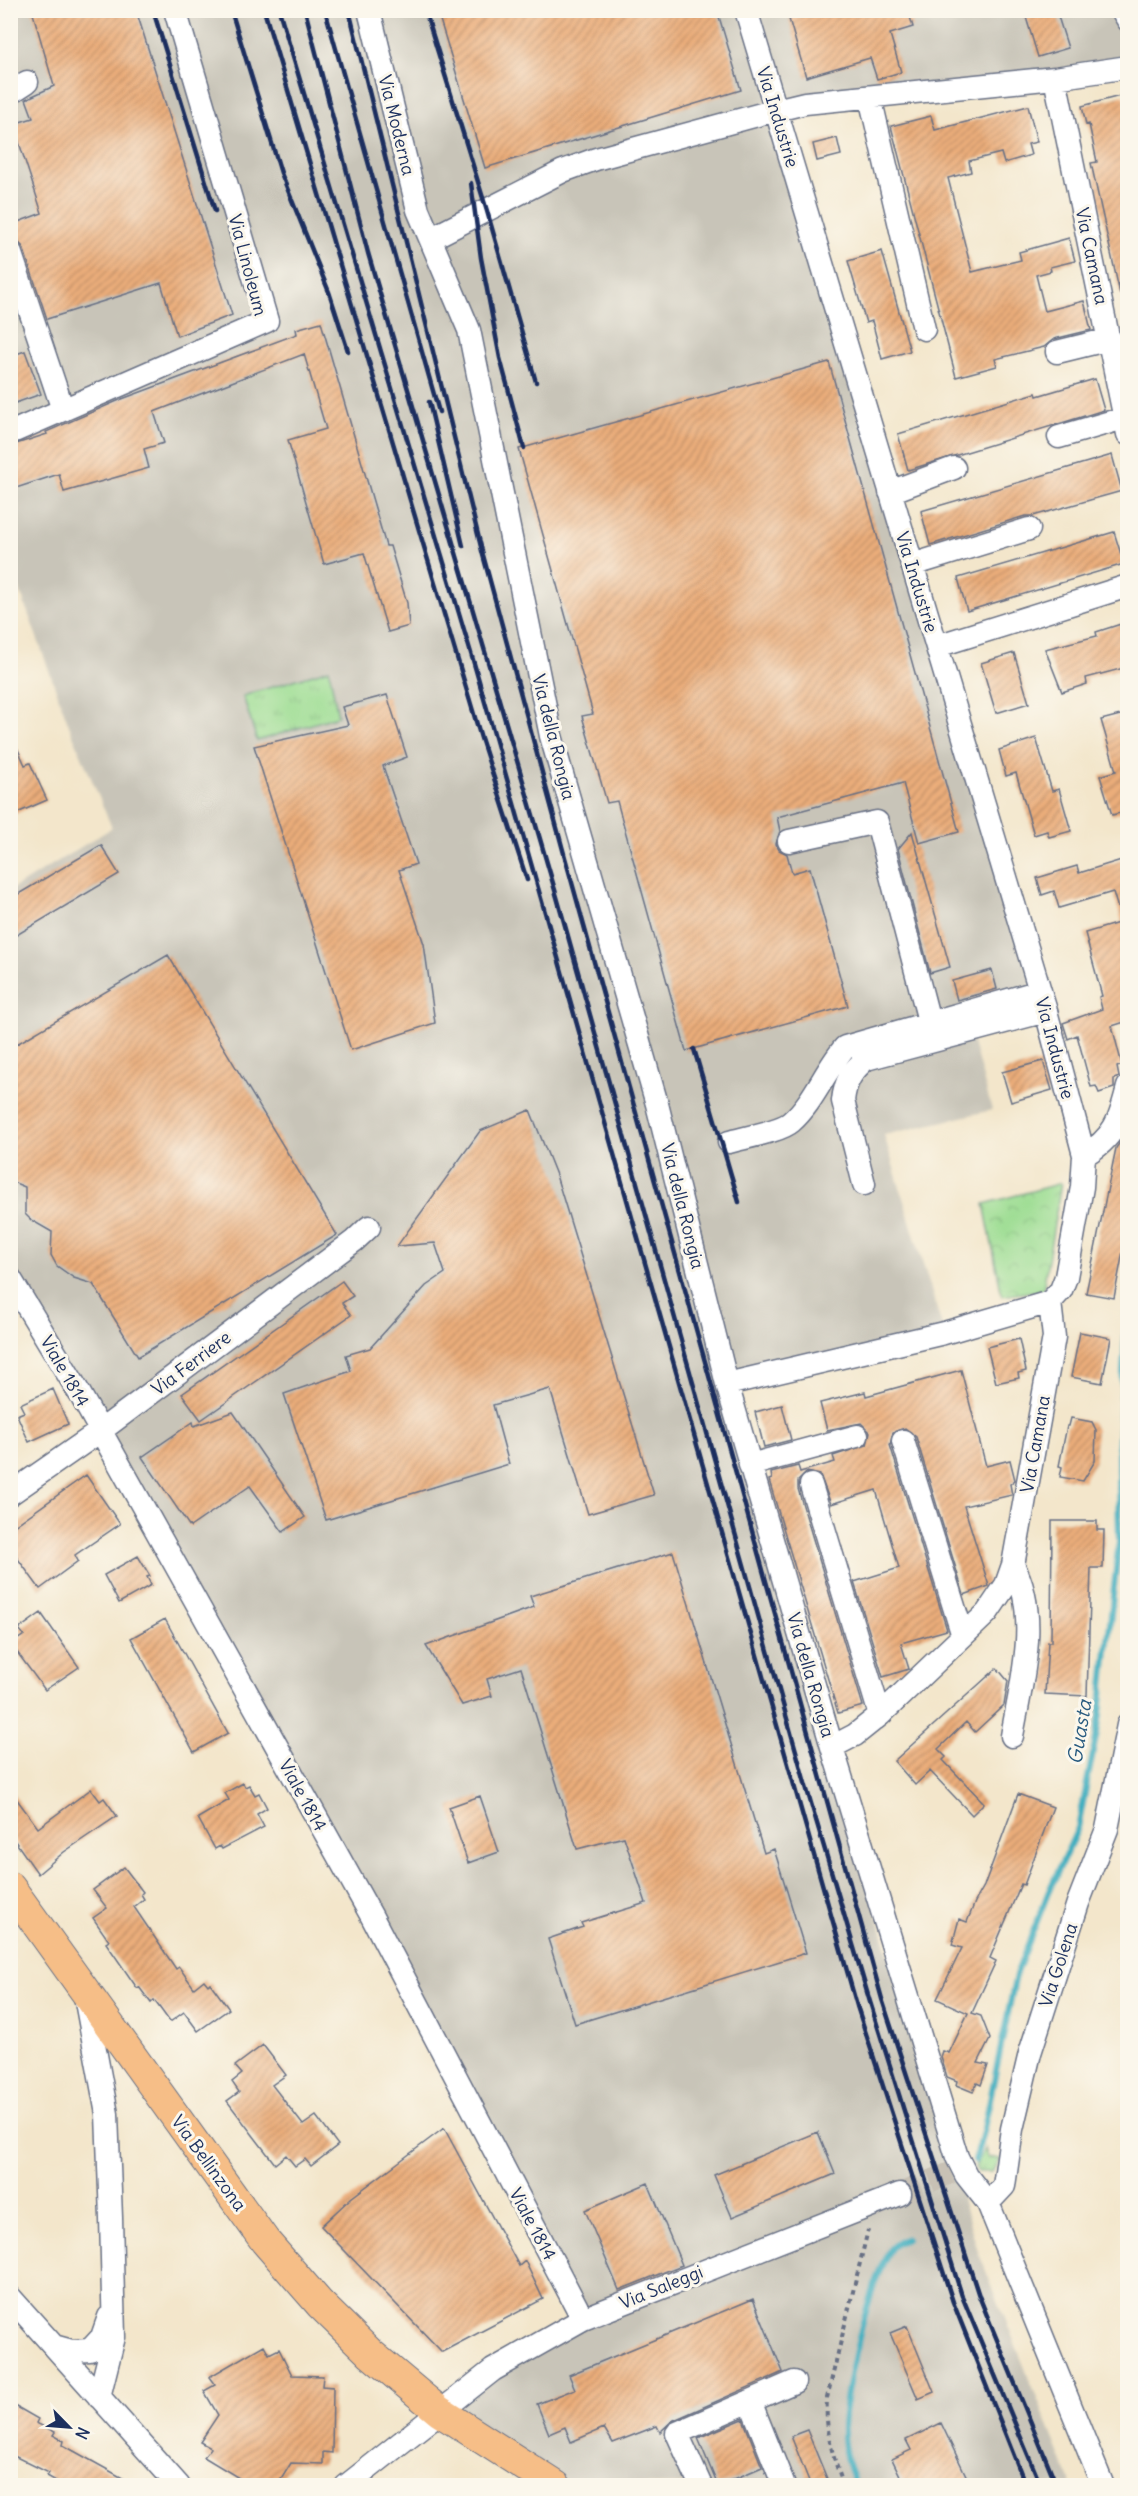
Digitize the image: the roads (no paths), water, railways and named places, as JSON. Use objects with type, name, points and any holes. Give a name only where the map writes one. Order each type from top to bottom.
[{"type":"main road","name":"Via Bellinzona","points":[[10,1887],[265,2241],[341,2327],[438,2411],[556,2486]]},
{"type":"street","name":"Via Linoleum","points":[[10,434],[267,321],[175,10]]},
{"type":"street","name":"Via Moderna","points":[[369,10],[418,210],[432,238]]},
{"type":"street","name":"Via Industrie","points":[[746,10],[1043,1001],[1084,1155]]},
{"type":"street","points":[[1122,10],[1128,20]]},
{"type":"street","points":[[432,238],[563,171],[596,159],[776,110],[805,103],[1055,78],[1128,67]]},
{"type":"street","name":"Via Camana","points":[[1055,78],[1115,332],[1125,413]]},
{"type":"street","points":[[870,97],[924,329]]},
{"type":"street","name":"Via della Rongia","points":[[432,238],[451,291],[470,330],[551,736],[657,1104],[727,1384],[958,2169],[988,2203]]},
{"type":"street","points":[[10,251],[63,410]]},
{"type":"street","points":[[1057,352],[1115,332]]},
{"type":"street","points":[[1059,437],[1125,413]]},
{"type":"street","points":[[890,492],[954,468]]},
{"type":"street","points":[[912,565],[1029,529]]},
{"type":"street","points":[[937,646],[1128,586]]},
{"type":"street","points":[[789,841],[877,822],[929,1021]]},
{"type":"street","points":[[729,1142],[790,1124],[816,1090],[828,1066],[845,1047],[929,1021],[1043,1001]]},
{"type":"street","points":[[864,1184],[843,1101],[844,1089],[854,1070],[866,1059],[1043,1001]]},
{"type":"street","points":[[727,1384],[944,1333],[1050,1302],[1061,1290],[1066,1277],[1082,1187],[1084,1155],[1103,1143],[1117,1127],[1128,1087]]},
{"type":"street","name":"Via Ferriere","points":[[10,1494],[99,1432],[369,1227]]},
{"type":"street","name":"Viale 1814","points":[[10,1278],[371,1915],[583,2319]]},
{"type":"street","name":"Via Camana","points":[[832,1747],[855,1735],[880,1715],[963,1636],[998,1599],[1013,1565],[1054,1337],[1050,1302]]},
{"type":"street","points":[[750,1465],[857,1436]]},
{"type":"street","points":[[903,1441],[963,1636]]},
{"type":"street","points":[[811,1485],[880,1715]]},
{"type":"street","points":[[1012,1736],[1027,1616],[1022,1582],[1013,1565]]},
{"type":"street","name":"Via Golena","points":[[988,2203],[1004,2186],[1012,2129],[1030,2054],[1078,1903],[1107,1829],[1128,1725]]},
{"type":"street","points":[[82,1986],[99,2060],[107,2114],[114,2337],[99,2397]]},
{"type":"street","name":"Via Saleggi","points":[[346,2486],[438,2411],[493,2370],[583,2319],[900,2194]]},
{"type":"street","points":[[988,2203],[1103,2486]]},
{"type":"street","points":[[10,2296],[179,2486]]},
{"type":"street","points":[[54,2346],[72,2351],[90,2350],[102,2337],[113,2304]]},
{"type":"street","points":[[701,2486],[676,2433],[794,2382]]},
{"type":"street","points":[[750,2402],[784,2486]]},
{"type":"waterway","name":"Guasta","points":[[975,2161],[1016,1975],[1048,1893],[1078,1828],[1099,1722],[1119,1542],[1118,1456],[1128,1291]]},
{"type":"waterway","points":[[855,2486],[843,2439],[844,2414],[853,2365],[859,2337],[883,2263],[892,2247],[906,2238]]},
{"type":"tunnel","points":[[900,2194],[955,2171]]},
{"type":"railway","points":[[153,10],[215,211]]},
{"type":"railway","points":[[231,10],[281,173],[329,292],[348,351]]},
{"type":"railway","points":[[264,10],[481,738],[527,880]]},
{"type":"railway","points":[[279,10],[473,660],[857,2006],[953,2302],[1026,2486]]},
{"type":"railway","points":[[305,10],[368,253],[557,897],[805,1783],[870,2002],[962,2296],[1041,2486]]},
{"type":"railway","points":[[325,10],[439,412]]},
{"type":"railway","points":[[349,10],[483,555],[882,1999],[979,2296],[1057,2486]]},
{"type":"railway","points":[[425,10],[487,211],[536,382]]},
{"type":"railway","points":[[471,183],[481,258],[500,358],[524,448]]},
{"type":"railway","points":[[429,402],[463,546]]},
{"type":"railway","points":[[694,1049],[739,1202]]}]
